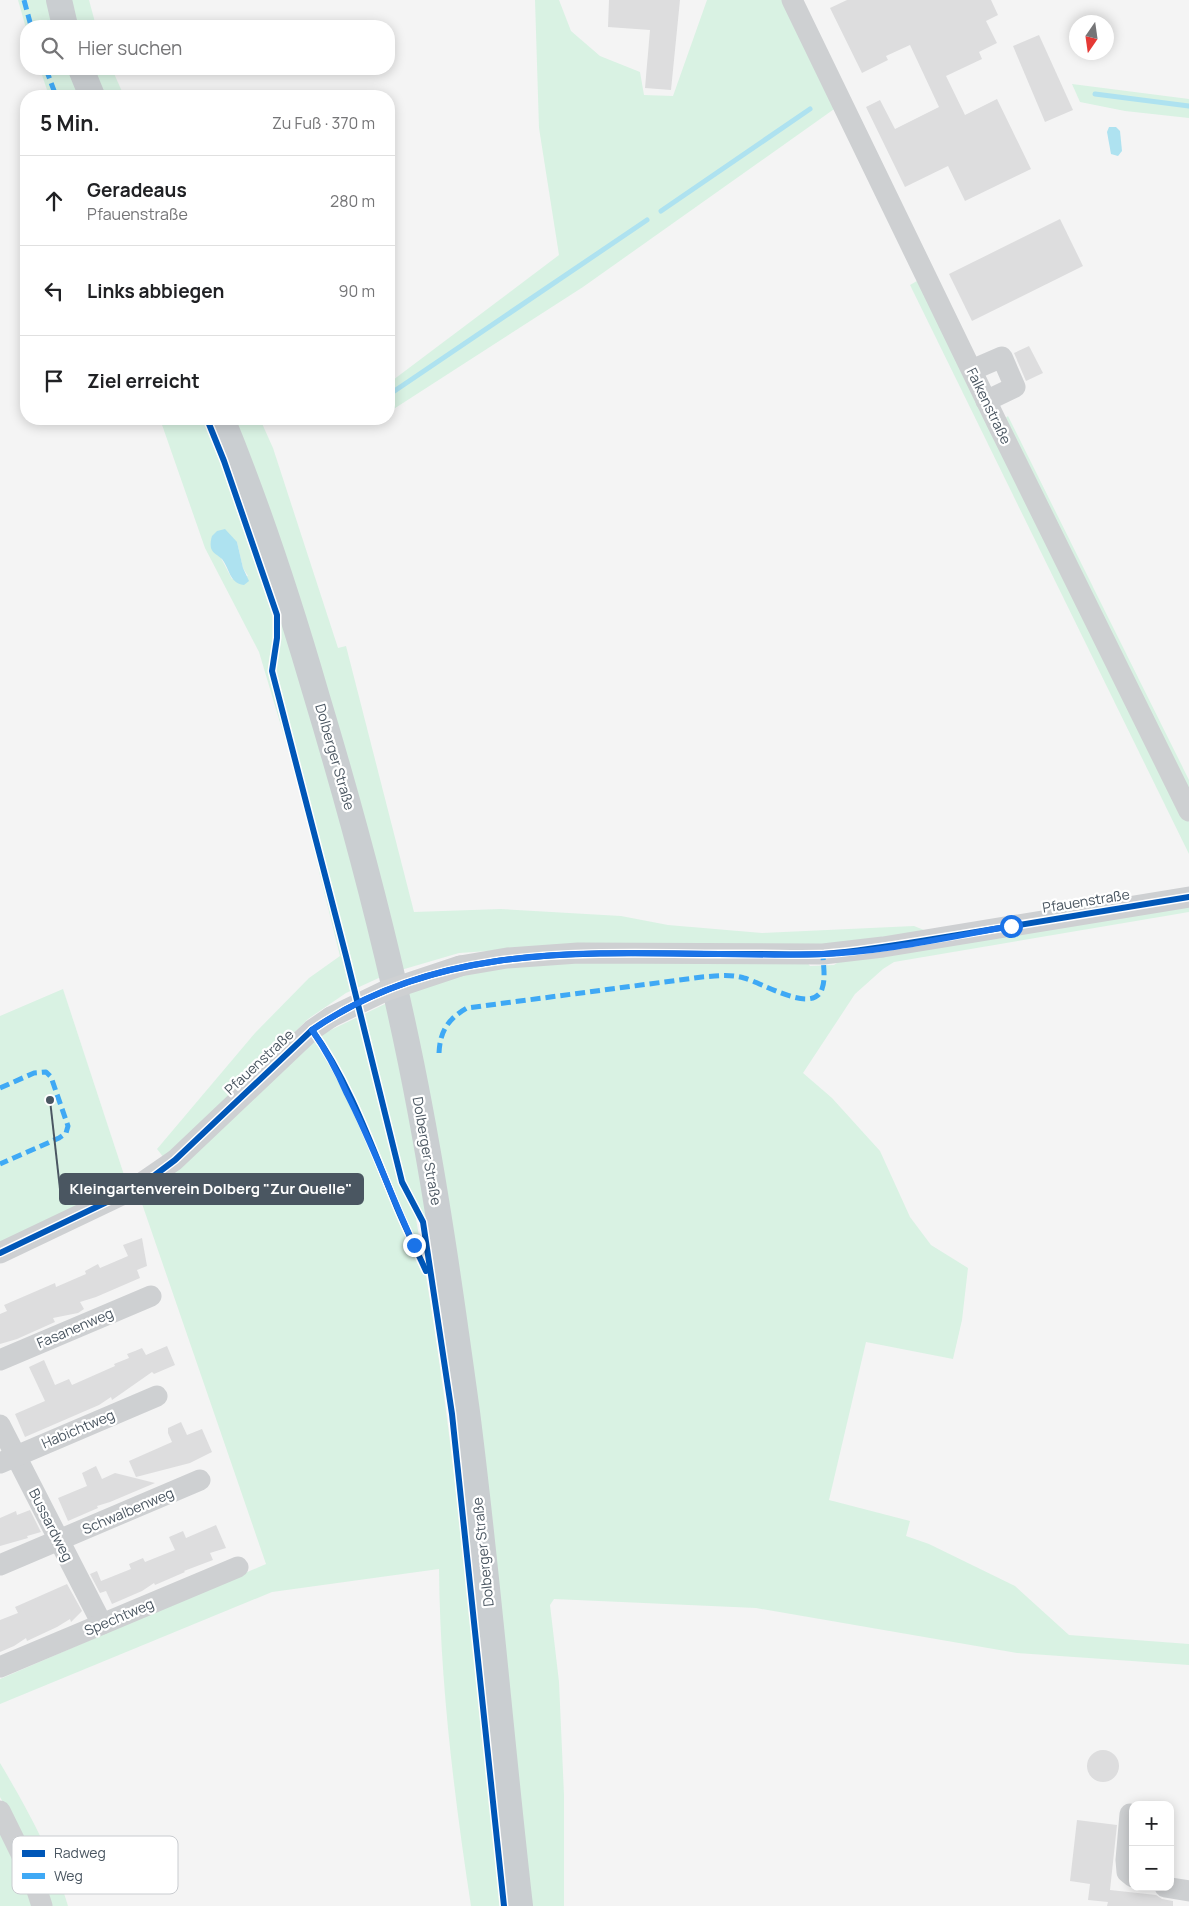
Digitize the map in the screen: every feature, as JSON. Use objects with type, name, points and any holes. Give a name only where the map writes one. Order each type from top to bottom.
[{"type":"main road","points":[[59,0],[64,20]]},
{"type":"main road","points":[[83,75],[90,90]]},
{"type":"main road","name":"Dolberger Straße","points":[[225,425],[237,454],[291,609],[344,787],[378,917],[420,1108],[438,1212],[467,1413],[486,1572],[520,1906]]},
{"type":"street","name":"Falkenstraße","points":[[792,0],[986,401],[1189,811]]},
{"type":"street","points":[[972,370],[1002,358],[1015,388],[986,401]]},
{"type":"street","name":"Pfauenstraße","points":[[0,1253],[130,1191],[155,1175],[175,1160],[312,1030],[331,1017],[385,990],[460,966],[507,958],[578,953],[822,954],[883,947],[1189,897]]},
{"type":"street","name":"Fasanenweg","points":[[0,1360],[151,1296]]},
{"type":"street","name":"Habichtweg","points":[[8,1459],[157,1396]]},
{"type":"street","name":"Bussardweg","points":[[0,1426],[8,1459],[59,1540],[102,1624]]},
{"type":"street","name":"Schwalbenweg","points":[[0,1566],[200,1480]]},
{"type":"street","name":"Spechtweg","points":[[0,1667],[238,1567]]},
{"type":"street","points":[[0,1811],[12,1836]]},
{"type":"street","points":[[1129,1826],[1126,1860],[1127,1872],[1129,1874]]},
{"type":"street","points":[[1174,1888],[1189,1891]]},
{"type":"street","points":[[38,1894],[42,1906]]},
{"type":"green space","points":[[18,0],[47,0],[52,20],[24,20]]},
{"type":"green space","points":[[68,0],[89,0],[94,20],[72,20]]},
{"type":"green space","points":[[535,0],[559,0],[571,31],[600,56],[640,72],[644,95],[673,96],[707,0],[782,0],[837,107],[583,287],[395,408],[395,378],[559,255],[539,128]]},
{"type":"green space","points":[[42,75],[72,75],[79,90],[47,90]]},
{"type":"green space","points":[[93,75],[115,75],[121,90],[99,90]]},
{"type":"green space","points":[[1072,84],[1189,99],[1189,118],[1125,111],[1080,102]]},
{"type":"green space","points":[[922,278],[1189,822],[1189,854],[910,285]]},
{"type":"green space","points":[[1008,416],[1189,780],[1189,800],[1002,421]]},
{"type":"green space","points":[[162,425],[205,425],[271,607],[280,605],[334,790],[381,977],[346,993],[308,1019],[176,1150],[164,1158],[157,1149],[255,1033],[309,978],[340,956],[293,766],[259,652],[205,548]],"holes":[[[237,542],[243,568],[248,576],[232,579],[221,558]]]},
{"type":"green space","points":[[235,425],[263,425],[273,448],[338,648],[346,646],[414,912],[501,909],[621,916],[668,925],[762,933],[914,926],[934,934],[855,944],[577,945],[459,953],[401,970]]},
{"type":"green space","points":[[1189,902],[1189,912],[894,962],[883,969],[855,994],[803,1073],[832,1098],[880,1151],[910,1217],[931,1245],[968,1268],[962,1320],[953,1359],[866,1342],[829,1500],[910,1521],[906,1536],[929,1544],[1015,1586],[1069,1635],[1189,1644],[1189,1665],[1017,1653],[756,1608],[554,1599],[550,1605],[559,1682],[564,1795],[564,1906],[531,1906],[407,993],[463,975],[547,960],[805,960],[810,966],[834,965],[840,961]]},
{"type":"green space","points":[[63,989],[127,1184],[0,1242],[0,1016]]},
{"type":"green space","points":[[387,1003],[428,1216],[416,1219],[431,1304],[454,1476],[501,1906],[471,1906],[459,1822],[445,1696],[439,1569],[272,1592],[0,1704],[0,1679],[266,1564],[139,1195],[310,1040]]},
{"type":"green space","points":[[0,1763],[40,1836],[20,1836],[0,1797]]},
{"type":"green space","points":[[0,1827],[12,1854],[12,1894],[28,1894],[33,1906],[0,1906]]},
{"type":"green space","points":[[45,1894],[64,1894],[68,1906],[50,1906]]},
{"type":"water","points":[[1109,127],[1116,127],[1120,131],[1122,151],[1118,156],[1111,154],[1107,132]]},
{"type":"water","points":[[225,529],[237,542],[243,568],[249,581],[244,585],[235,582],[225,563],[211,548],[212,536],[217,531]]},
{"type":"building","points":[[609,0],[680,0],[671,90],[645,88],[650,30],[608,27]]},
{"type":"building","points":[[847,0],[991,0],[998,15],[986,21],[997,43],[979,52],[982,59],[946,76],[965,115],[997,99],[1031,169],[965,201],[948,166],[905,187],[866,107],[880,100],[895,129],[939,107],[910,45],[886,56],[888,60],[862,73],[830,8]]},
{"type":"building","points":[[1039,35],[1073,110],[1045,122],[1013,46]]},
{"type":"building","points":[[1060,219],[1083,266],[972,321],[949,274]]},
{"type":"building","points":[[1029,346],[1043,373],[1026,381],[1014,353]]},
{"type":"building","points":[[142,1238],[147,1266],[137,1270],[140,1278],[80,1302],[84,1309],[78,1313],[53,1318],[55,1322],[17,1339],[0,1344],[0,1314],[7,1311],[4,1305],[55,1283],[56,1287],[86,1274],[85,1271],[98,1264],[100,1268],[128,1256],[123,1245]]},
{"type":"building","points":[[167,1346],[175,1365],[154,1374],[152,1372],[112,1400],[111,1397],[99,1405],[25,1437],[15,1414],[45,1401],[29,1367],[44,1360],[55,1385],[69,1379],[72,1385],[115,1366],[114,1364],[129,1358],[127,1354],[142,1348],[146,1355]]},
{"type":"building","points":[[181,1422],[187,1435],[202,1429],[212,1452],[190,1463],[136,1477],[129,1461],[172,1442],[168,1428]]},
{"type":"building","points":[[96,1466],[102,1479],[115,1473],[155,1483],[97,1506],[98,1508],[68,1521],[58,1498],[87,1486],[82,1473]]},
{"type":"building","points":[[30,1510],[41,1532],[0,1546],[0,1518],[16,1511],[17,1515]]},
{"type":"building","points":[[216,1525],[226,1548],[210,1553],[213,1560],[155,1585],[154,1583],[142,1591],[112,1604],[106,1591],[100,1593],[90,1574],[97,1571],[101,1581],[131,1569],[129,1564],[143,1558],[145,1562],[175,1550],[169,1537],[183,1531],[186,1538]]},
{"type":"building","points":[[67,1584],[82,1611],[71,1622],[70,1619],[57,1627],[27,1641],[26,1638],[0,1652],[0,1620],[18,1613],[15,1607]]},
{"type":"building","points":[[1103,1750],[1109,1751],[1114,1755],[1118,1760],[1118,1772],[1114,1777],[1109,1781],[1103,1782],[1097,1781],[1092,1777],[1088,1772],[1087,1766],[1088,1760],[1092,1755],[1097,1751]]},
{"type":"building","points":[[1077,1820],[1117,1825],[1110,1890],[1156,1895],[1162,1899],[1173,1901],[1173,1906],[1107,1906],[1108,1902],[1088,1900],[1090,1884],[1070,1881]]},
{"type":"waterway","points":[[1095,94],[1189,106]]},
{"type":"waterway","points":[[661,211],[810,109]]},
{"type":"waterway","points":[[395,391],[647,220]]},
{"type":"marked path","points":[[24,0],[29,20]]},
{"type":"marked path","points":[[48,75],[54,90]]},
{"type":"marked path","points":[[439,1053],[441,1038],[446,1026],[467,1008],[702,977],[723,976],[744,978],[786,995],[808,999],[817,996],[822,989],[824,976],[823,954]]},
{"type":"marked path","points":[[0,1088],[34,1073],[46,1072],[51,1077],[68,1126],[66,1133],[59,1138],[0,1164]]},
{"type":"cycle path","points":[[209,425],[224,461],[277,615],[277,638],[272,671],[402,1182],[423,1222],[452,1414],[504,1906]]},
{"type":"cycle path","points":[[0,1253],[130,1191],[155,1175],[175,1160],[312,1030],[364,1000],[417,979],[471,965],[583,954],[824,954],[843,952],[1189,897]]},
{"type":"cycle path","points":[[312,1030],[349,1092],[399,1213],[426,1271]]},
{"type":"place","name":"Kleingartenverein Dolberg \"Zur Quelle\"","points":[[50,1100]]},
{"type":"route","points":[[414,1245],[396,1206],[370,1139],[326,1050],[312,1030],[331,1017],[385,990],[460,966],[507,958],[578,953],[822,954],[883,947],[1011,926]]}]
